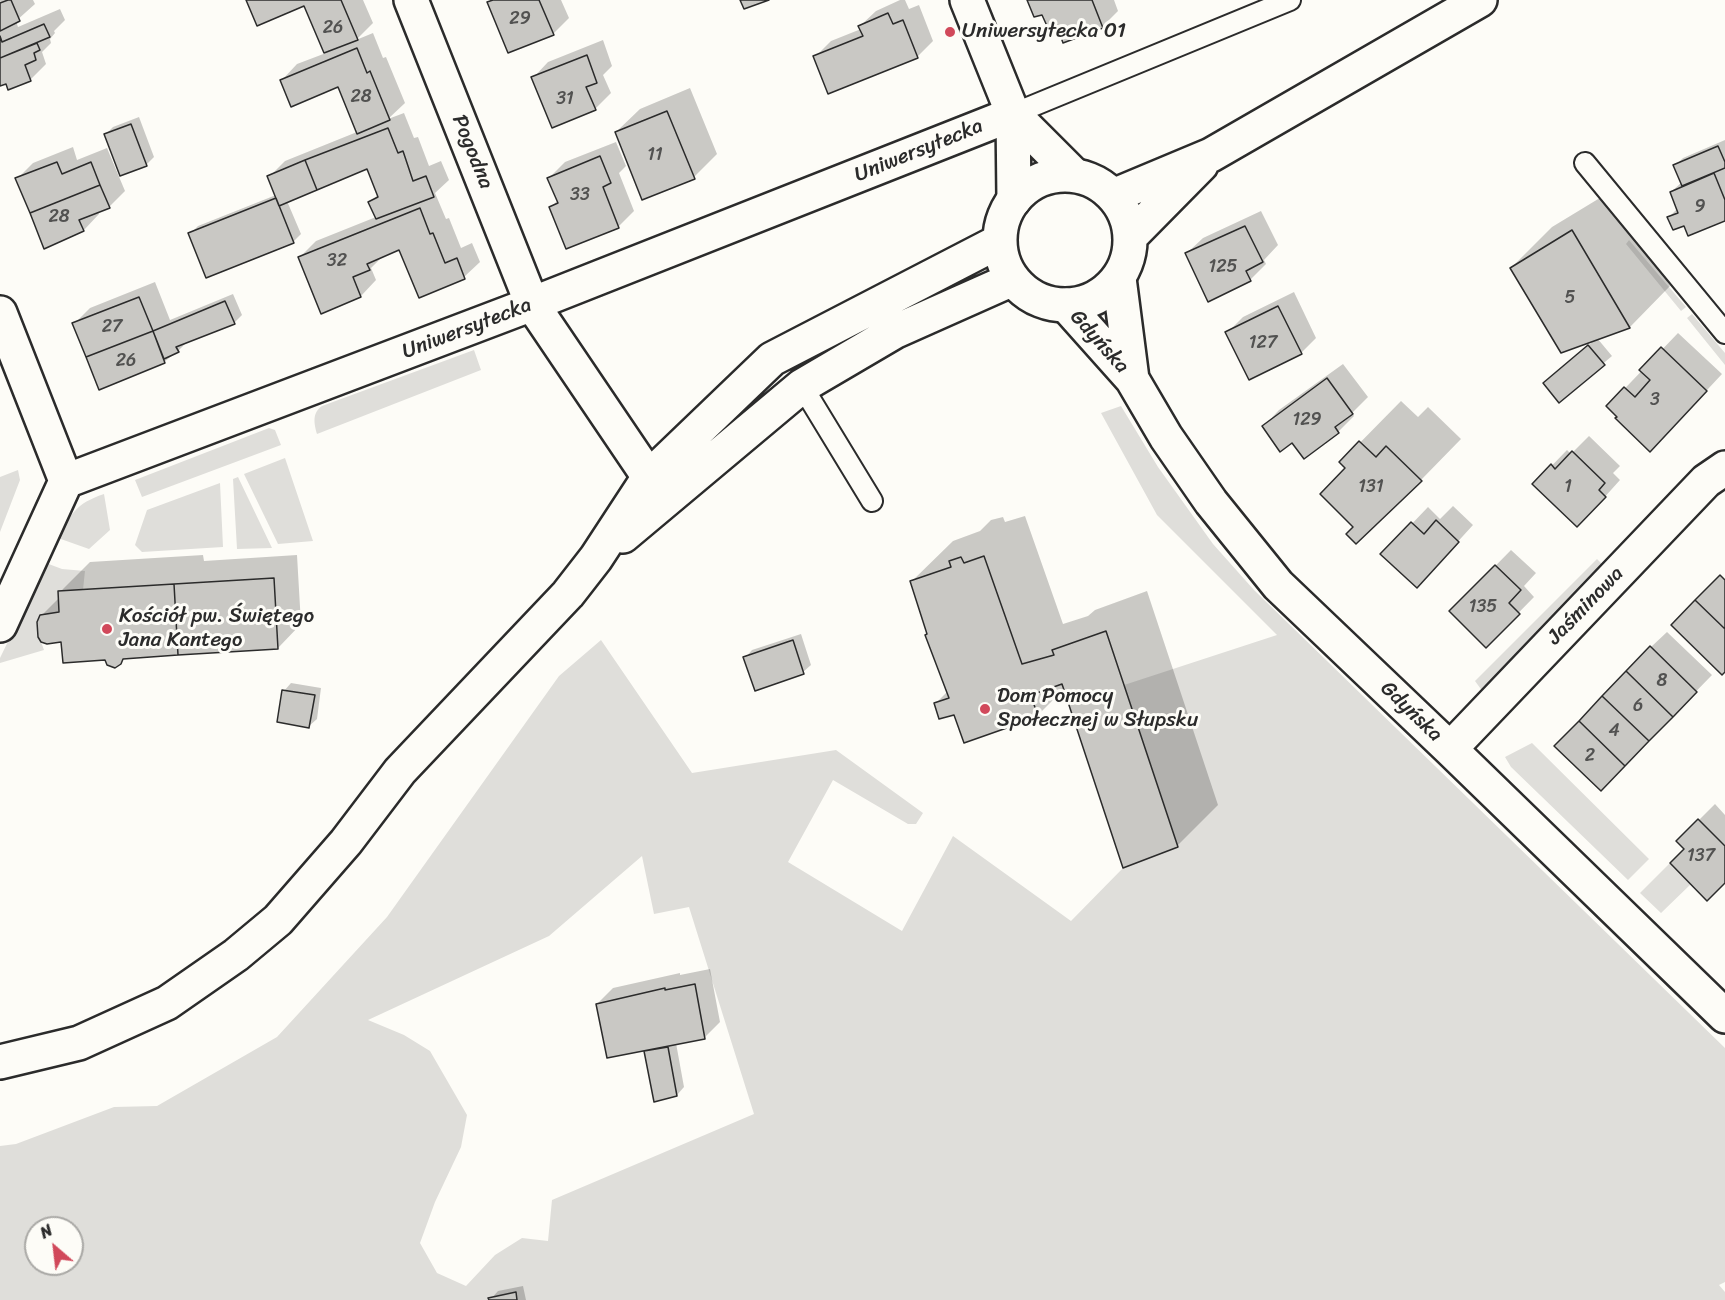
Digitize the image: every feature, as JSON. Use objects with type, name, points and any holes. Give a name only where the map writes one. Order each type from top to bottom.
[{"type":"street","name":"Pogodna","points":[[411,0],[532,304],[649,477]]},
{"type":"street","points":[[967,0],[1013,114],[1014,200]]},
{"type":"street","points":[[1113,196],[1211,155],[1480,0]]},
{"type":"street","name":"Uniwersytecka","points":[[66,481],[532,304],[1013,114]]},
{"type":"street","points":[[1013,114],[1074,175]]},
{"type":"street","points":[[1130,237],[1211,155]]},
{"type":"street","points":[[1074,175],[1095,182],[1113,196],[1125,215],[1130,237],[1128,259],[1119,278],[1104,292],[1087,302],[1066,305],[1046,302],[1028,293],[1013,279],[1004,261],[1000,241],[1003,220],[1014,200],[1030,186],[1051,177],[1074,175]]},
{"type":"street","points":[[0,1062],[79,1043],[167,1003],[236,955],[278,920],[346,842],[400,771],[568,594],[596,558],[649,477],[771,359],[1000,241]]},
{"type":"street","name":"Gdyńska","points":[[1119,278],[1132,379]]},
{"type":"street","points":[[596,558],[802,386],[894,332],[1013,279]]},
{"type":"street","name":"Gdyńska","points":[[1066,305],[1132,379],[1166,436],[1211,502],[1278,585],[1725,1016]]},
{"type":"street","points":[[0,313],[66,481],[0,625]]},
{"type":"street","name":"Jaśminowa","points":[[1450,749],[1706,481],[1725,468]]},
{"type":"lane","points":[[1013,114],[1290,0]]},
{"type":"lane","points":[[1585,163],[1725,333]]},
{"type":"lane","points":[[802,386],[872,501]]},
{"type":"shaded area","points":[[1629,240],[1686,307],[1681,311],[1626,244]]},
{"type":"shaded area","points":[[1692,314],[1725,353],[1725,365],[1687,318]]},
{"type":"shaded area","points":[[474,350],[481,370],[317,434],[315,415],[322,406]]},
{"type":"shaded area","points":[[1121,406],[1158,467],[1213,544],[1254,590],[1725,1048],[1725,1282],[1719,1285],[1725,1292],[1725,1300],[0,1300],[0,1146],[16,1144],[114,1107],[157,1106],[277,1037],[387,917],[559,676],[601,640],[692,773],[836,750],[923,813],[916,824],[908,824],[833,780],[788,862],[902,931],[953,836],[1071,921],[1123,868],[1178,847],[1124,685],[1277,635],[1157,515],[1101,413]],"holes":[[[642,856],[654,914],[689,907],[754,1114],[552,1200],[548,1241],[522,1238],[495,1255],[466,1286],[437,1273],[420,1243],[435,1202],[461,1147],[467,1115],[430,1051],[404,1035],[368,1020],[549,936]]]},
{"type":"shaded area","points":[[269,428],[275,430],[281,445],[142,497],[135,480]]},
{"type":"shaded area","points":[[285,458],[313,541],[278,544],[244,474]]},
{"type":"shaded area","points":[[18,470],[20,480],[0,532],[0,477]]},
{"type":"shaded area","points":[[238,477],[272,548],[237,549],[233,479]]},
{"type":"shaded area","points":[[220,483],[223,547],[142,552],[135,545],[147,510]]},
{"type":"shaded area","points":[[104,494],[110,530],[89,549],[58,538],[75,510]]},
{"type":"shaded area","points":[[1597,559],[1602,564],[1483,692],[1475,681]]},
{"type":"shaded area","points":[[46,563],[62,569],[85,571],[83,590],[59,612],[40,615],[38,629],[44,650],[0,663],[0,658]]},
{"type":"shaded area","points":[[1532,743],[1649,859],[1628,880],[1511,767],[1505,757]]},
{"type":"shaded area","points":[[1670,863],[1691,884],[1661,913],[1640,893]]},
{"type":"building","points":[[11,0],[20,21],[0,31],[0,3]]},
{"type":"building","points":[[246,0],[341,0],[358,40],[324,53],[304,6],[257,26]]},
{"type":"building","points":[[539,0],[554,35],[508,53],[487,2]]},
{"type":"building","points":[[740,0],[769,0],[744,9]]},
{"type":"building","points":[[1027,0],[1092,0],[1103,28],[1063,43],[1056,23],[1047,26],[1042,15],[1034,17]]},
{"type":"building","points":[[888,13],[893,24],[903,20],[918,58],[828,94],[813,56],[863,36],[858,26]]},
{"type":"building","points":[[44,24],[50,37],[0,58],[0,36],[2,42]]},
{"type":"building","points":[[37,43],[40,50],[34,53],[36,60],[25,65],[31,81],[8,90],[6,84],[0,86],[0,58]]},
{"type":"building","points":[[357,48],[367,73],[370,71],[390,120],[357,134],[338,87],[291,107],[280,80]]},
{"type":"building","points":[[587,55],[597,83],[586,87],[596,110],[552,128],[531,77]]},
{"type":"building","points":[[667,111],[695,179],[642,200],[615,132]]},
{"type":"building","points":[[131,124],[147,166],[120,176],[104,134]]},
{"type":"building","points":[[388,128],[398,153],[403,151],[413,181],[426,176],[434,197],[376,219],[368,202],[378,197],[367,169],[317,190],[305,160]]},
{"type":"building","points":[[1718,146],[1725,162],[1725,168],[1682,186],[1673,165]]},
{"type":"building","points":[[600,156],[611,183],[603,187],[619,228],[566,249],[549,207],[558,203],[547,178]]},
{"type":"building","points":[[305,160],[317,190],[279,206],[267,176]]},
{"type":"building","points":[[57,162],[62,174],[91,162],[100,185],[30,213],[15,178]]},
{"type":"building","points":[[1714,173],[1725,200],[1725,221],[1688,236],[1684,226],[1673,230],[1667,217],[1678,213],[1670,192]]},
{"type":"building","points":[[100,185],[110,208],[79,220],[84,231],[44,249],[30,213]]},
{"type":"building","points":[[276,198],[294,243],[206,278],[188,233]]},
{"type":"building","points":[[420,208],[445,263],[457,258],[465,279],[419,298],[399,250],[367,264],[370,270],[353,277],[361,297],[321,314],[298,257]]},
{"type":"building","points":[[1245,226],[1263,262],[1246,271],[1251,281],[1208,302],[1185,253]]},
{"type":"building","points":[[1572,230],[1630,328],[1561,353],[1510,268]]},
{"type":"building","points":[[139,297],[153,331],[86,357],[72,323]]},
{"type":"building","points":[[225,301],[235,324],[176,347],[179,352],[164,359],[153,331]]},
{"type":"building","points":[[1278,306],[1302,354],[1249,380],[1225,332]]},
{"type":"building","points":[[153,331],[165,363],[99,390],[86,357]]},
{"type":"building","points":[[1588,345],[1605,365],[1559,403],[1543,383]]},
{"type":"building","points":[[1661,347],[1707,391],[1650,452],[1606,406],[1624,387],[1635,397],[1650,380],[1639,370]]},
{"type":"building","points":[[1327,378],[1353,414],[1335,427],[1339,433],[1304,459],[1292,443],[1280,452],[1262,426]]},
{"type":"building","points":[[1359,441],[1376,457],[1386,446],[1422,481],[1356,544],[1346,534],[1353,527],[1320,494],[1345,468],[1339,462]]},
{"type":"building","points":[[1572,451],[1605,483],[1599,490],[1606,497],[1577,527],[1532,484],[1551,464],[1555,469]]},
{"type":"building","points":[[1436,520],[1459,542],[1417,588],[1380,554],[1411,522],[1424,534]]},
{"type":"building","name":"Dom Pomocy Społecznej w Słupsku","points":[[984,556],[1022,664],[1054,655],[1052,650],[1106,631],[1178,847],[1123,868],[1062,684],[1031,695],[1038,717],[964,743],[954,715],[939,719],[934,703],[949,698],[925,635],[927,634],[910,581],[951,567],[949,561],[961,557],[964,563]]},
{"type":"building","points":[[1495,565],[1521,590],[1509,603],[1520,614],[1486,648],[1449,611]]},
{"type":"building","points":[[1720,575],[1725,580],[1725,629],[1695,600]]},
{"type":"building","points":[[274,578],[278,649],[178,655],[174,584]]},
{"type":"building","name":"Kościół pw. Świętego Jana Kantego","points":[[174,584],[178,655],[123,659],[121,664],[115,668],[107,665],[105,660],[63,663],[61,642],[47,644],[41,642],[38,637],[37,622],[40,615],[59,612],[58,591]]},
{"type":"building","points":[[1695,600],[1725,629],[1725,672],[1722,675],[1671,625]]},
{"type":"building","points":[[793,640],[804,674],[755,691],[743,657]]},
{"type":"building","points":[[1650,646],[1697,692],[1673,717],[1626,671]]},
{"type":"building","points":[[1626,671],[1673,717],[1649,741],[1602,696]]},
{"type":"building","points":[[282,690],[315,695],[309,728],[277,722]]},
{"type":"building","points":[[1602,696],[1649,741],[1625,766],[1579,721]]},
{"type":"building","points":[[1579,721],[1625,766],[1601,791],[1554,746]]},
{"type":"building","points":[[1698,819],[1725,846],[1725,883],[1707,901],[1670,863],[1684,849],[1676,841]]},
{"type":"building","points":[[695,984],[705,1039],[607,1058],[596,1004],[665,988],[665,990]]},
{"type":"building","points":[[668,1047],[677,1096],[654,1102],[644,1051]]},
{"type":"building","points":[[516,1292],[517,1300],[489,1300],[488,1298]]},
{"type":"place","name":"Uniwersytecka 01","points":[[950,32]]},
{"type":"place","name":"Kościół pw. Świętego Jana Kantego","points":[[107,629]]},
{"type":"place","name":"Dom Pomocy Społecznej w Słupsku","points":[[985,709]]}]
